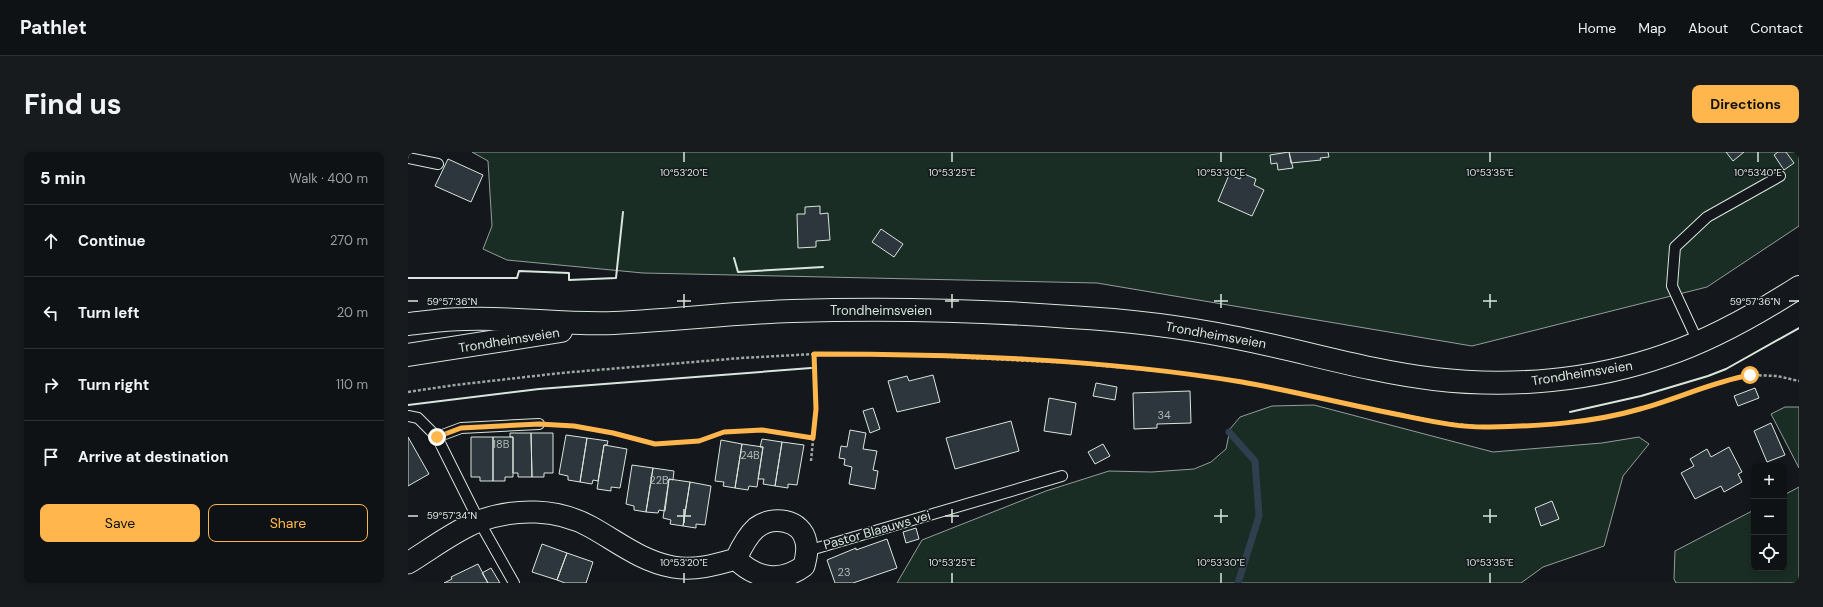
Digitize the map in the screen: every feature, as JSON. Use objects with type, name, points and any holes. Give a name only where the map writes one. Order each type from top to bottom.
[{"type":"highway","name":"Trondheimsveien","points":[[408,324],[465,318],[610,323],[792,311],[960,310],[1120,320],[1197,330],[1366,367],[1431,379],[1491,383],[1551,380],[1603,372],[1668,355],[1698,342],[1758,312],[1799,287]]},
{"type":"highway","name":"Trondheimsveien","points":[[413,357],[610,323]]},
{"type":"street","points":[[408,563],[461,530],[479,522],[516,513],[554,514],[574,519],[591,526],[639,556],[659,564],[692,568],[715,565],[736,559]]},
{"type":"street","name":"Pastor Blaauws vei","points":[[776,520],[790,523],[797,527],[806,541],[807,551],[804,566],[791,576],[780,579],[768,579],[756,576],[736,559],[746,541],[757,528],[776,520]]},
{"type":"lane","points":[[408,158],[438,164]]},
{"type":"lane","points":[[1698,342],[1672,286],[1675,247],[1707,217],[1780,176]]},
{"type":"lane","points":[[408,416],[418,418],[437,437],[479,522],[514,583]]},
{"type":"lane","points":[[437,437],[461,428],[539,424]]},
{"type":"lane","name":"Pastor Blaauws vei","points":[[807,551],[1062,476]]},
{"type":"path","points":[[408,392],[454,384],[560,373],[814,354],[961,357],[1072,362],[1135,368],[1245,383],[1445,424],[1486,427],[1551,425],[1610,416],[1638,410],[1728,380],[1750,375],[1777,376],[1799,381]]},
{"type":"path","points":[[811,460],[816,409],[814,354]]},
{"type":"path","points":[[539,424],[574,426],[613,433],[655,444],[699,441],[724,432],[762,430],[813,438]]},
{"type":"green space","points":[[472,152],[1799,152],[1799,226],[1707,287],[1472,346],[1097,283],[643,273],[507,260],[483,249],[492,226],[488,161]]},
{"type":"green space","points":[[1314,405],[1493,452],[1602,443],[1639,437],[1649,444],[1623,476],[1604,546],[1543,567],[1521,583],[897,583],[922,540],[1046,491],[1109,471],[1152,472],[1194,469],[1211,462],[1226,449],[1230,429],[1240,417],[1272,406]]},
{"type":"green space","points":[[1785,407],[1799,407],[1799,468],[1771,414]]},
{"type":"green space","points":[[1799,487],[1799,583],[1676,583],[1674,579],[1675,551],[1751,512],[1751,571],[1787,571],[1787,493]]},
{"type":"building","points":[[1289,152],[1328,152],[1329,157],[1320,158],[1321,160],[1291,163]]},
{"type":"building","points":[[1289,152],[1293,168],[1278,170],[1277,163],[1271,164],[1270,155]]},
{"type":"building","points":[[1726,152],[1744,152],[1733,161]]},
{"type":"building","points":[[1778,152],[1786,152],[1794,163],[1784,170],[1774,155]]},
{"type":"building","points":[[448,159],[483,175],[471,202],[435,186]]},
{"type":"building","points":[[1242,173],[1256,179],[1254,185],[1264,190],[1252,216],[1218,201],[1229,175],[1240,179]]},
{"type":"building","points":[[820,206],[820,214],[828,213],[830,240],[816,241],[816,247],[798,248],[797,214],[805,214],[805,207]]},
{"type":"building","points":[[881,229],[903,244],[894,257],[872,242]]},
{"type":"building","points":[[933,375],[940,402],[897,412],[888,381],[907,376],[909,381]]},
{"type":"building","points":[[1096,383],[1117,387],[1115,400],[1093,396]]},
{"type":"building","points":[[1755,388],[1759,398],[1738,406],[1734,396]]},
{"type":"building","points":[[1190,391],[1191,423],[1157,424],[1157,428],[1134,429],[1133,393]]},
{"type":"building","points":[[1049,398],[1076,403],[1071,435],[1044,431]]},
{"type":"building","points":[[873,408],[880,429],[870,433],[863,411]]},
{"type":"building","points":[[1011,421],[1019,451],[955,469],[946,438]]},
{"type":"building","points":[[1771,423],[1785,455],[1767,462],[1754,431]]},
{"type":"building","points":[[850,430],[866,433],[863,449],[877,451],[873,470],[878,471],[875,489],[849,484],[852,467],[844,465],[845,459],[839,458],[841,446],[847,447]]},
{"type":"building","points":[[510,433],[531,433],[532,477],[518,477],[518,473],[513,473],[513,437],[510,437]]},
{"type":"building","points":[[531,433],[553,433],[553,473],[544,473],[544,477],[532,477]]},
{"type":"building","points":[[566,435],[587,438],[580,482],[568,480],[568,476],[559,474]]},
{"type":"building","points":[[408,437],[429,474],[408,486]]},
{"type":"building","points":[[471,437],[493,437],[493,481],[480,481],[480,477],[471,477]]},
{"type":"building","points":[[493,437],[513,437],[513,477],[505,477],[505,481],[493,481]]},
{"type":"building","points":[[587,438],[608,441],[607,445],[604,445],[598,481],[593,480],[592,484],[580,482]]},
{"type":"building","points":[[762,439],[782,442],[775,486],[763,484],[764,479],[758,479],[763,447],[760,447]]},
{"type":"building","points":[[721,440],[742,444],[735,488],[723,486],[724,482],[715,481]]},
{"type":"building","points":[[782,442],[804,445],[797,485],[788,484],[788,488],[775,486]]},
{"type":"building","points":[[742,444],[763,447],[757,487],[749,486],[748,490],[735,488]]},
{"type":"building","points":[[1103,444],[1110,456],[1095,464],[1088,452]]},
{"type":"building","points":[[604,445],[627,449],[620,488],[611,487],[611,491],[597,489]]},
{"type":"building","points":[[1729,447],[1742,472],[1738,474],[1742,482],[1724,492],[1721,486],[1695,499],[1681,473],[1694,466],[1690,459],[1707,449],[1711,457]]},
{"type":"building","points":[[632,465],[653,468],[646,512],[634,510],[634,506],[626,504]]},
{"type":"building","points":[[653,468],[674,471],[673,480],[669,479],[665,511],[659,510],[658,513],[646,512]]},
{"type":"building","points":[[669,479],[690,482],[683,526],[670,524],[671,520],[663,518]]},
{"type":"building","points":[[690,482],[711,486],[705,525],[696,524],[696,528],[683,526]]},
{"type":"building","points":[[1552,501],[1559,519],[1541,526],[1535,508]]},
{"type":"building","points":[[916,528],[919,539],[906,543],[903,532]]},
{"type":"building","points":[[887,539],[897,568],[853,583],[835,583],[827,560],[856,548],[856,550]]},
{"type":"building","points":[[542,544],[567,553],[557,580],[532,572]]},
{"type":"building","points":[[567,553],[593,562],[586,583],[565,583],[557,580]]},
{"type":"building","points":[[478,564],[488,583],[444,583],[452,579],[451,577]]},
{"type":"building","points":[[491,568],[500,583],[488,583],[482,573]]},
{"type":"waterway","points":[[1229,432],[1255,461],[1259,516],[1238,583]]},
{"type":"wall","points":[[408,278],[517,278],[519,271],[569,273],[569,280],[616,278],[623,212]]},
{"type":"wall","points":[[734,258],[738,272],[823,267]]},
{"type":"wall","points":[[1570,412],[1641,396],[1708,376],[1726,369],[1799,328]]},
{"type":"wall","points":[[408,405],[539,389],[811,368]]},
{"type":"route","points":[[437,437],[461,428],[539,424],[574,426],[613,433],[655,444],[699,441],[724,432],[762,430],[813,438],[816,409],[816,369],[814,354],[888,354],[961,357],[1072,362],[1127,367],[1189,374],[1245,383],[1445,424],[1486,427],[1551,425],[1610,416],[1638,410],[1728,380],[1750,375]]}]
